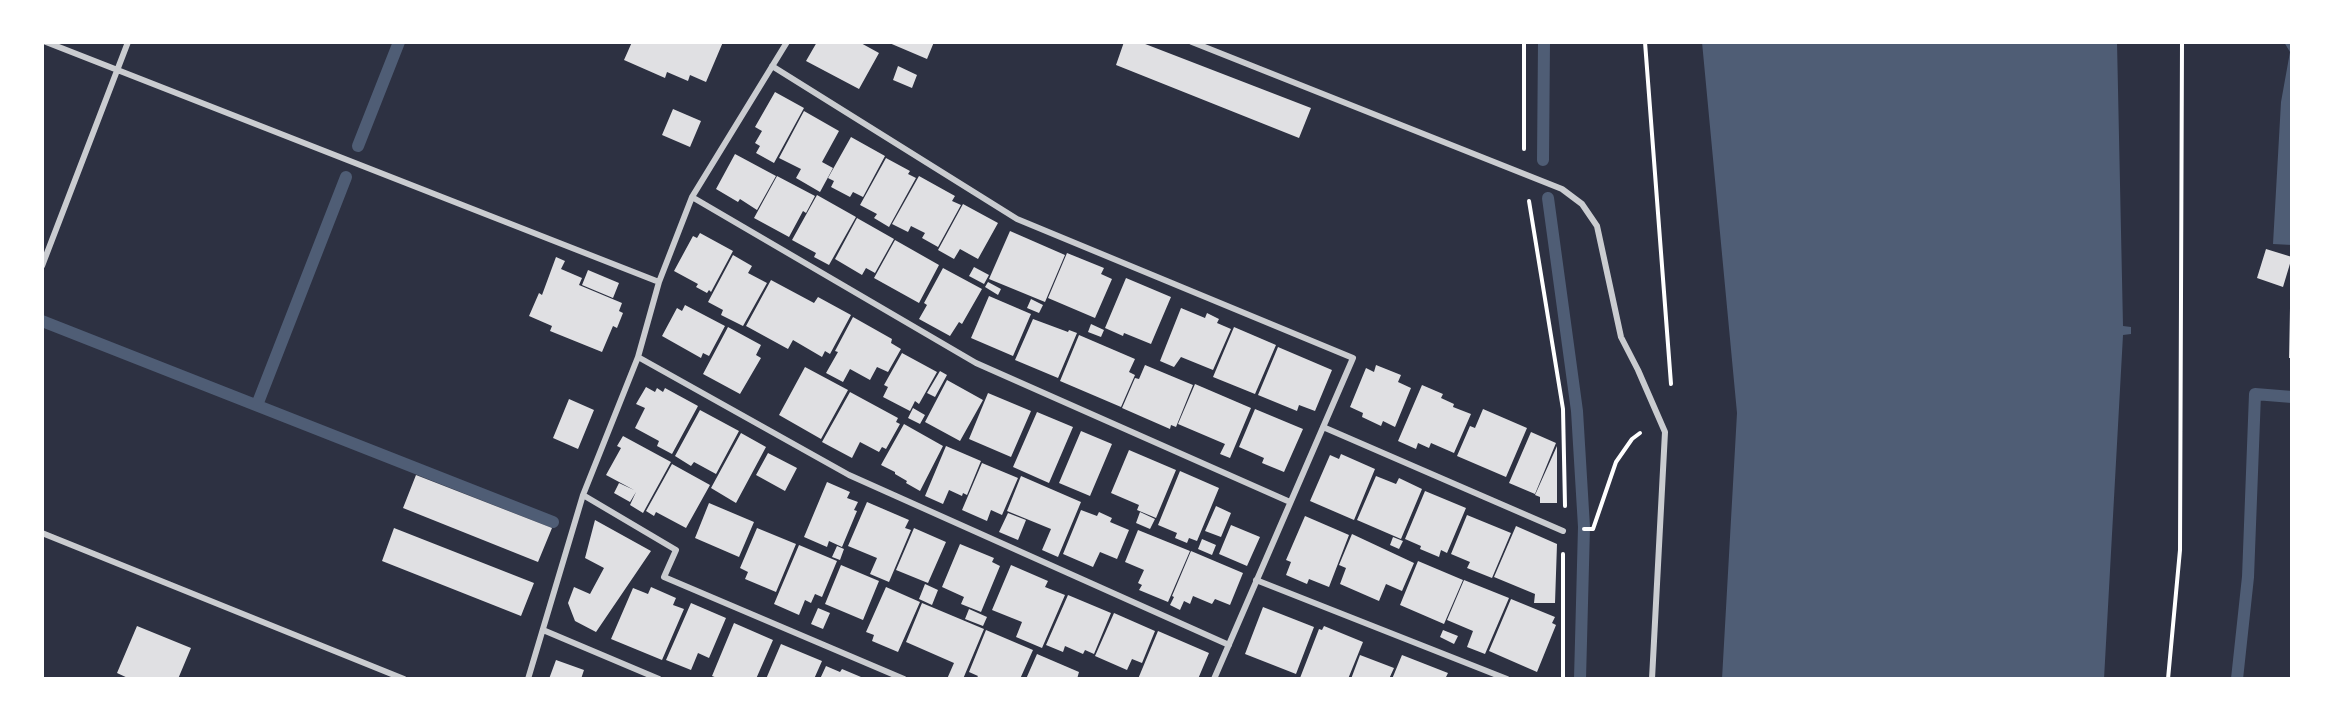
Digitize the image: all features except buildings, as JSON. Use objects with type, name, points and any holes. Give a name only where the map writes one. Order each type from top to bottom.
[{"type":"street","points":[[45,42],[659,282]]},
{"type":"street","points":[[42,266],[129,42]]},
{"type":"street","points":[[528,679],[583,495],[638,357],[659,282],[692,197],[787,42]]},
{"type":"street","points":[[1192,42],[1562,189],[1582,204],[1597,226],[1621,337],[1665,432],[1652,679]]},
{"type":"street","points":[[772,66],[1017,219],[1353,358],[1214,679]]},
{"type":"street","points":[[692,197],[976,363],[1290,502]]},
{"type":"street","points":[[638,357],[849,475],[1229,645]]},
{"type":"street","points":[[1323,427],[1563,531]]},
{"type":"street","points":[[583,495],[676,550],[664,577],[904,679]]},
{"type":"street","points":[[42,533],[404,679]]},
{"type":"street","points":[[1256,580],[1507,679]]},
{"type":"street","points":[[543,630],[659,679]]},
{"type":"path","points":[[1524,42],[1524,175],[1563,410],[1566,517],[1563,531],[1563,679]]},
{"type":"path","points":[[1593,529],[1616,462],[1632,439],[1661,423],[1671,396],[1646,42]]},
{"type":"path","points":[[2168,679],[2181,550],[2182,42]]},
{"type":"water","points":[[1702,42],[2117,42],[2123,326],[2131,327],[2131,334],[2123,335],[2104,679],[1722,679],[1737,413]]},
{"type":"water","points":[[2284,42],[2292,42],[2292,245],[2273,244],[2281,102],[2290,52]]},
{"type":"waterway","points":[[358,146],[399,42]]},
{"type":"waterway","points":[[1543,160],[1544,42]]},
{"type":"waterway","points":[[257,405],[346,177]]},
{"type":"waterway","points":[[1548,198],[1577,411],[1584,527],[1580,679]]},
{"type":"waterway","points":[[42,321],[553,522]]},
{"type":"waterway","points":[[2237,679],[2248,577],[2255,394],[2292,397]]}]
